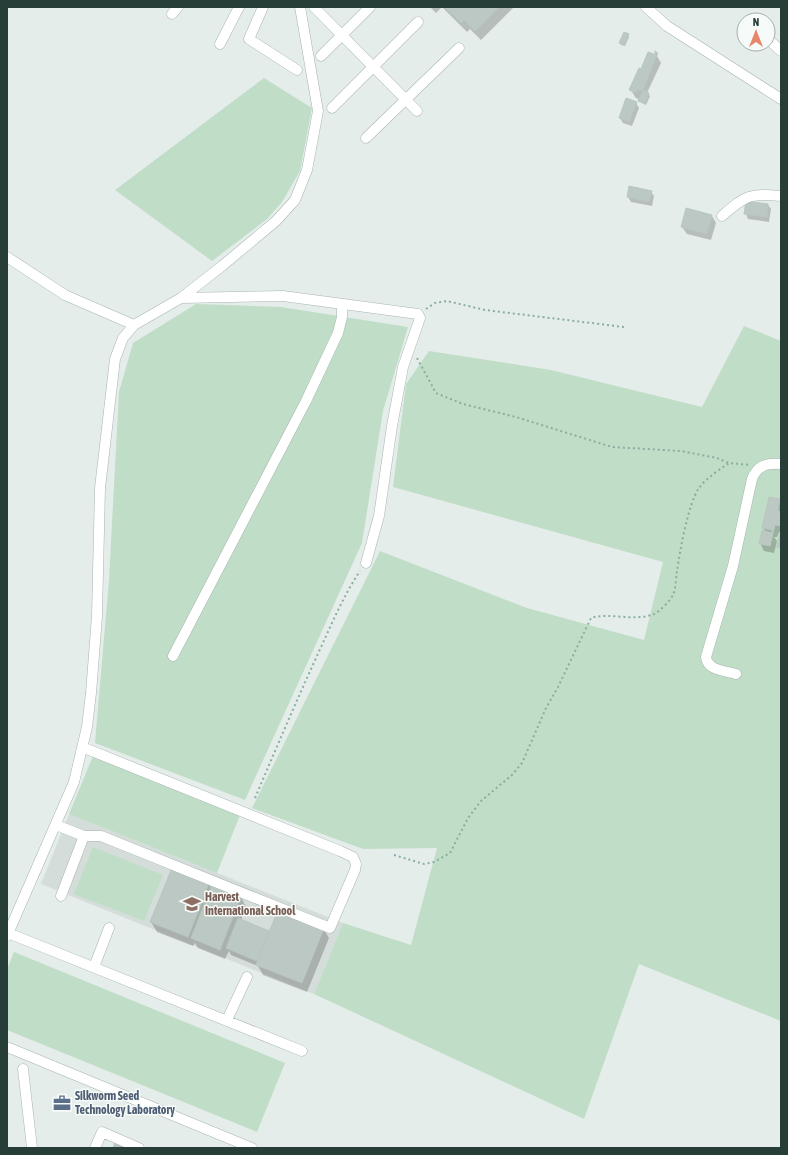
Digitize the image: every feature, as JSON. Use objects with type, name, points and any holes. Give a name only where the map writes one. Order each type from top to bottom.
[{"type":"street","points":[[220,44],[239,7]]},
{"type":"street","points":[[264,7],[249,39],[297,70]]},
{"type":"street","points":[[300,7],[318,111],[307,170],[295,200],[276,221],[181,298],[134,325],[123,338],[115,359],[100,488],[97,616],[92,685],[87,727],[74,782],[8,934],[302,1051]]},
{"type":"street","points":[[314,7],[417,111]]},
{"type":"street","points":[[321,56],[370,7]]},
{"type":"street","points":[[646,7],[667,26],[781,99]]},
{"type":"street","points":[[332,108],[418,22]]},
{"type":"street","points":[[366,138],[459,48]]},
{"type":"street","points":[[722,216],[740,200],[751,195],[762,194],[781,196]]},
{"type":"street","points":[[7,257],[65,295],[134,325]]},
{"type":"street","points":[[181,298],[283,296],[418,314],[420,318],[403,367],[392,426],[379,516],[366,563]]},
{"type":"street","points":[[173,656],[306,401],[338,333],[342,317],[342,304]]},
{"type":"street","points":[[736,674],[710,666],[706,662],[706,657],[733,566],[755,471],[764,464],[781,464]]},
{"type":"street","points":[[56,825],[84,836],[101,836],[330,928],[355,870],[356,864],[353,857],[340,851],[82,746]]},
{"type":"street","points":[[61,896],[84,836]]},
{"type":"street","points":[[94,967],[109,928]]},
{"type":"street","points":[[227,1020],[247,977]]},
{"type":"street","points":[[7,1047],[252,1148]]},
{"type":"street","points":[[23,1069],[32,1148]]},
{"type":"street","points":[[96,1148],[102,1132],[139,1148]]},
{"type":"path","points":[[418,314],[435,302],[447,301],[485,310],[624,328]]},
{"type":"path","points":[[410,347],[436,392],[463,404],[516,417],[612,448],[681,451],[717,458],[729,463],[744,466],[764,464]]},
{"type":"path","points":[[394,855],[424,864],[434,862],[450,852],[468,818],[481,801],[512,775],[522,762],[546,708],[558,687],[591,618],[599,615],[623,618],[654,614],[673,595],[682,544],[695,496],[699,488],[729,463]]},
{"type":"path","points":[[255,798],[330,627],[349,587],[366,563]]},
{"type":"shaded area","name":"Harvest International School","points":[[69,814],[343,923],[314,994],[41,884]]},
{"type":"green space","points":[[264,78],[312,108],[300,171],[282,202],[267,219],[212,261],[115,190]]},
{"type":"green space","points":[[196,304],[281,307],[408,327],[383,411],[362,543],[245,800],[95,743],[109,580],[119,392],[133,343]]},
{"type":"green space","points":[[744,326],[781,341],[781,1021],[639,964],[584,1119],[314,994],[343,923],[411,945],[437,848],[363,849],[252,808],[380,551],[527,608],[644,640],[663,562],[393,487],[406,384],[429,351],[551,370],[702,407]]},
{"type":"green space","points":[[93,756],[240,815],[217,873],[69,814]]},
{"type":"green space","points":[[93,847],[163,875],[144,921],[74,894]]},
{"type":"green space","points":[[14,952],[285,1063],[257,1132],[7,1030],[7,969]]},
{"type":"building","points":[[444,7],[499,7],[475,31],[464,20],[461,23]]},
{"type":"building","points":[[624,32],[629,34],[624,45],[619,43]]},
{"type":"building","points":[[648,52],[657,55],[643,90],[641,91],[637,89],[636,93],[629,90],[639,68],[641,69]]},
{"type":"building","points":[[643,90],[649,93],[645,104],[638,101]]},
{"type":"building","points":[[626,98],[637,102],[629,122],[619,118]]},
{"type":"building","points":[[629,186],[652,191],[649,202],[627,197]]},
{"type":"building","points":[[746,201],[768,204],[767,217],[744,214]]},
{"type":"building","points":[[686,208],[712,215],[707,234],[681,227]]},
{"type":"building","points":[[769,497],[780,499],[778,511],[781,512],[781,526],[775,525],[770,546],[759,544],[762,530],[772,533],[772,530],[762,528]]},
{"type":"building","points":[[781,529],[781,548],[777,547]]},
{"type":"building","points":[[172,868],[209,883],[188,937],[150,922]]},
{"type":"building","points":[[212,885],[241,896],[220,950],[191,938]]},
{"type":"building","points":[[278,910],[324,928],[302,983],[256,965]]},
{"type":"building","points":[[238,918],[269,931],[257,961],[226,948]]},
{"type":"building","points":[[115,1142],[129,1148],[113,1148]]},
{"type":"place","name":"Harvest International School","points":[[192,904]]},
{"type":"place","name":"Silkworm Seed Technology Laboratory","points":[[62,1103]]}]
